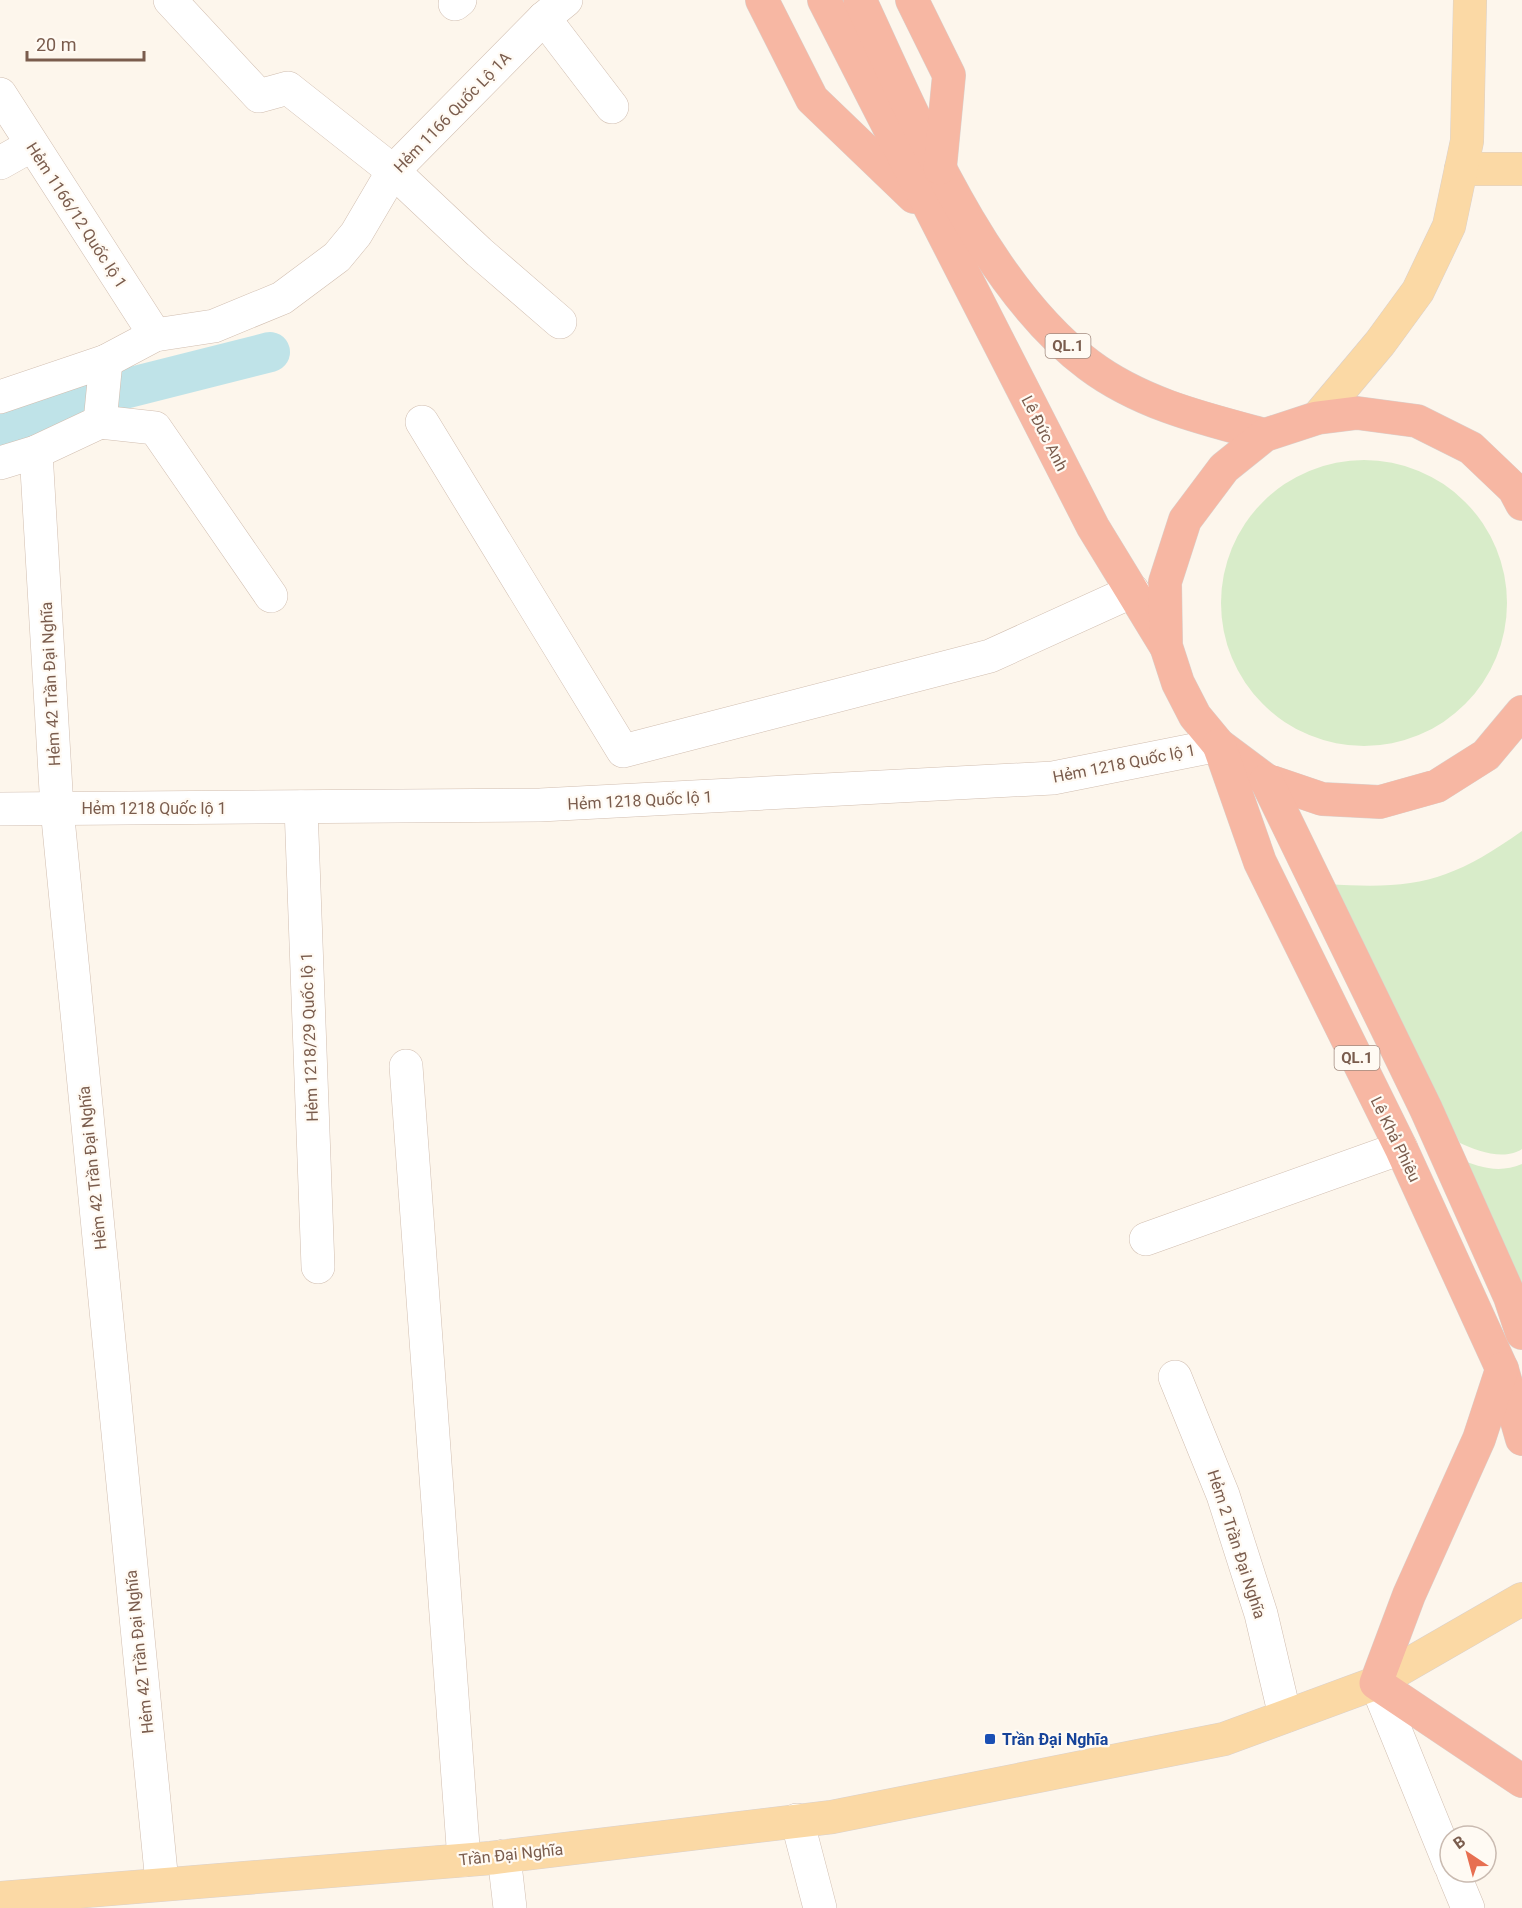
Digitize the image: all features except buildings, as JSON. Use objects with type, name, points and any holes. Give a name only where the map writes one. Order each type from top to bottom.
[{"type":"highway","name":"Lê Đức Anh","points":[[762,0],[812,99],[933,215]]},
{"type":"highway","name":"Lê Đức Anh","points":[[824,0],[1094,527],[1166,646]]},
{"type":"highway","name":"QL.1","points":[[860,0],[940,170],[999,266],[1041,321],[1090,365],[1135,392],[1189,415],[1265,435]]},
{"type":"highway","points":[[912,0],[949,75],[940,170]]},
{"type":"highway","name":"QL.1","points":[[1522,504],[1514,489],[1471,448],[1417,421],[1357,413],[1317,418],[1265,435],[1224,468],[1185,520],[1165,582],[1166,646],[1178,683],[1195,716],[1219,745],[1266,780],[1322,800],[1380,802],[1437,786],[1486,754],[1522,712]]},
{"type":"highway","name":"Lê Khả Phiêu","points":[[1219,745],[1260,862],[1401,1148],[1502,1369],[1522,1438]]},
{"type":"highway","name":"QL.1","points":[[1266,780],[1426,1108],[1510,1297],[1522,1333]]},
{"type":"highway","points":[[1502,1369],[1479,1439],[1418,1573],[1376,1683],[1522,1781]]},
{"type":"main road","points":[[1317,418],[1380,343],[1418,291],[1449,226],[1467,141],[1470,0]]},
{"type":"main road","points":[[1461,169],[1522,169]]},
{"type":"main road","name":"Trần Đại Nghĩa","points":[[0,1898],[96,1899],[162,1883],[464,1860],[832,1817],[1224,1739],[1376,1683],[1522,1599]]},
{"type":"street","points":[[170,0],[259,96],[288,88],[393,171],[479,252],[560,322]]},
{"type":"street","points":[[555,9],[612,107]]},
{"type":"street","name":"Hẻm 1166 Quốc Lộ 1A","points":[[0,397],[106,361],[155,335],[214,326],[282,298],[337,257],[356,234],[393,171],[555,9]]},
{"type":"street","name":"Hẻm 1166/12 Quốc lộ 1","points":[[0,94],[155,335]]},
{"type":"street","points":[[0,163],[32,146]]},
{"type":"street","points":[[100,422],[106,361]]},
{"type":"street","points":[[0,463],[36,452],[100,422],[155,428],[271,596]]},
{"type":"street","points":[[422,422],[623,751],[990,656],[1133,591]]},
{"type":"street","name":"Hẻm 42 Trần Đại Nghĩa","points":[[36,452],[57,808],[162,1883]]},
{"type":"street","name":"Hẻm 1218 Quốc lộ 1","points":[[0,809],[540,805],[1053,778],[1219,745]]},
{"type":"street","name":"Hẻm 1218/29 Quốc lộ 1","points":[[301,807],[318,1267]]},
{"type":"street","points":[[406,1066],[464,1860]]},
{"type":"street","points":[[1146,1239],[1401,1148]]},
{"type":"street","name":"Hẻm 2 Trần Đại Nghĩa","points":[[1175,1377],[1223,1494],[1261,1614],[1285,1716]]},
{"type":"street","points":[[1376,1683],[1438,1835]]},
{"type":"street","points":[[797,1820],[820,1908]]},
{"type":"street","points":[[504,1856],[510,1908]]},
{"type":"street","points":[[1458,1884],[1468,1908]]},
{"type":"green space","points":[[1364,460],[1392,463],[1419,471],[1443,484],[1465,502],[1483,524],[1496,548],[1504,575],[1507,603],[1504,631],[1496,658],[1483,682],[1465,704],[1443,722],[1419,735],[1392,743],[1364,746],[1336,743],[1309,735],[1285,722],[1263,704],[1245,682],[1232,658],[1224,631],[1221,603],[1224,575],[1232,548],[1245,524],[1263,502],[1285,484],[1309,471],[1336,463]]},
{"type":"green space","points":[[1522,831],[1522,1149],[1515,1153],[1491,1154],[1460,1143],[1327,884],[1384,885],[1430,879],[1474,862]]},
{"type":"green space","points":[[1456,1158],[1497,1169],[1522,1164],[1522,1298]]},
{"type":"waterway","points":[[0,430],[92,397],[270,352]]},
{"type":"place","name":"Trần Đại Nghĩa","points":[[990,1739]]}]
